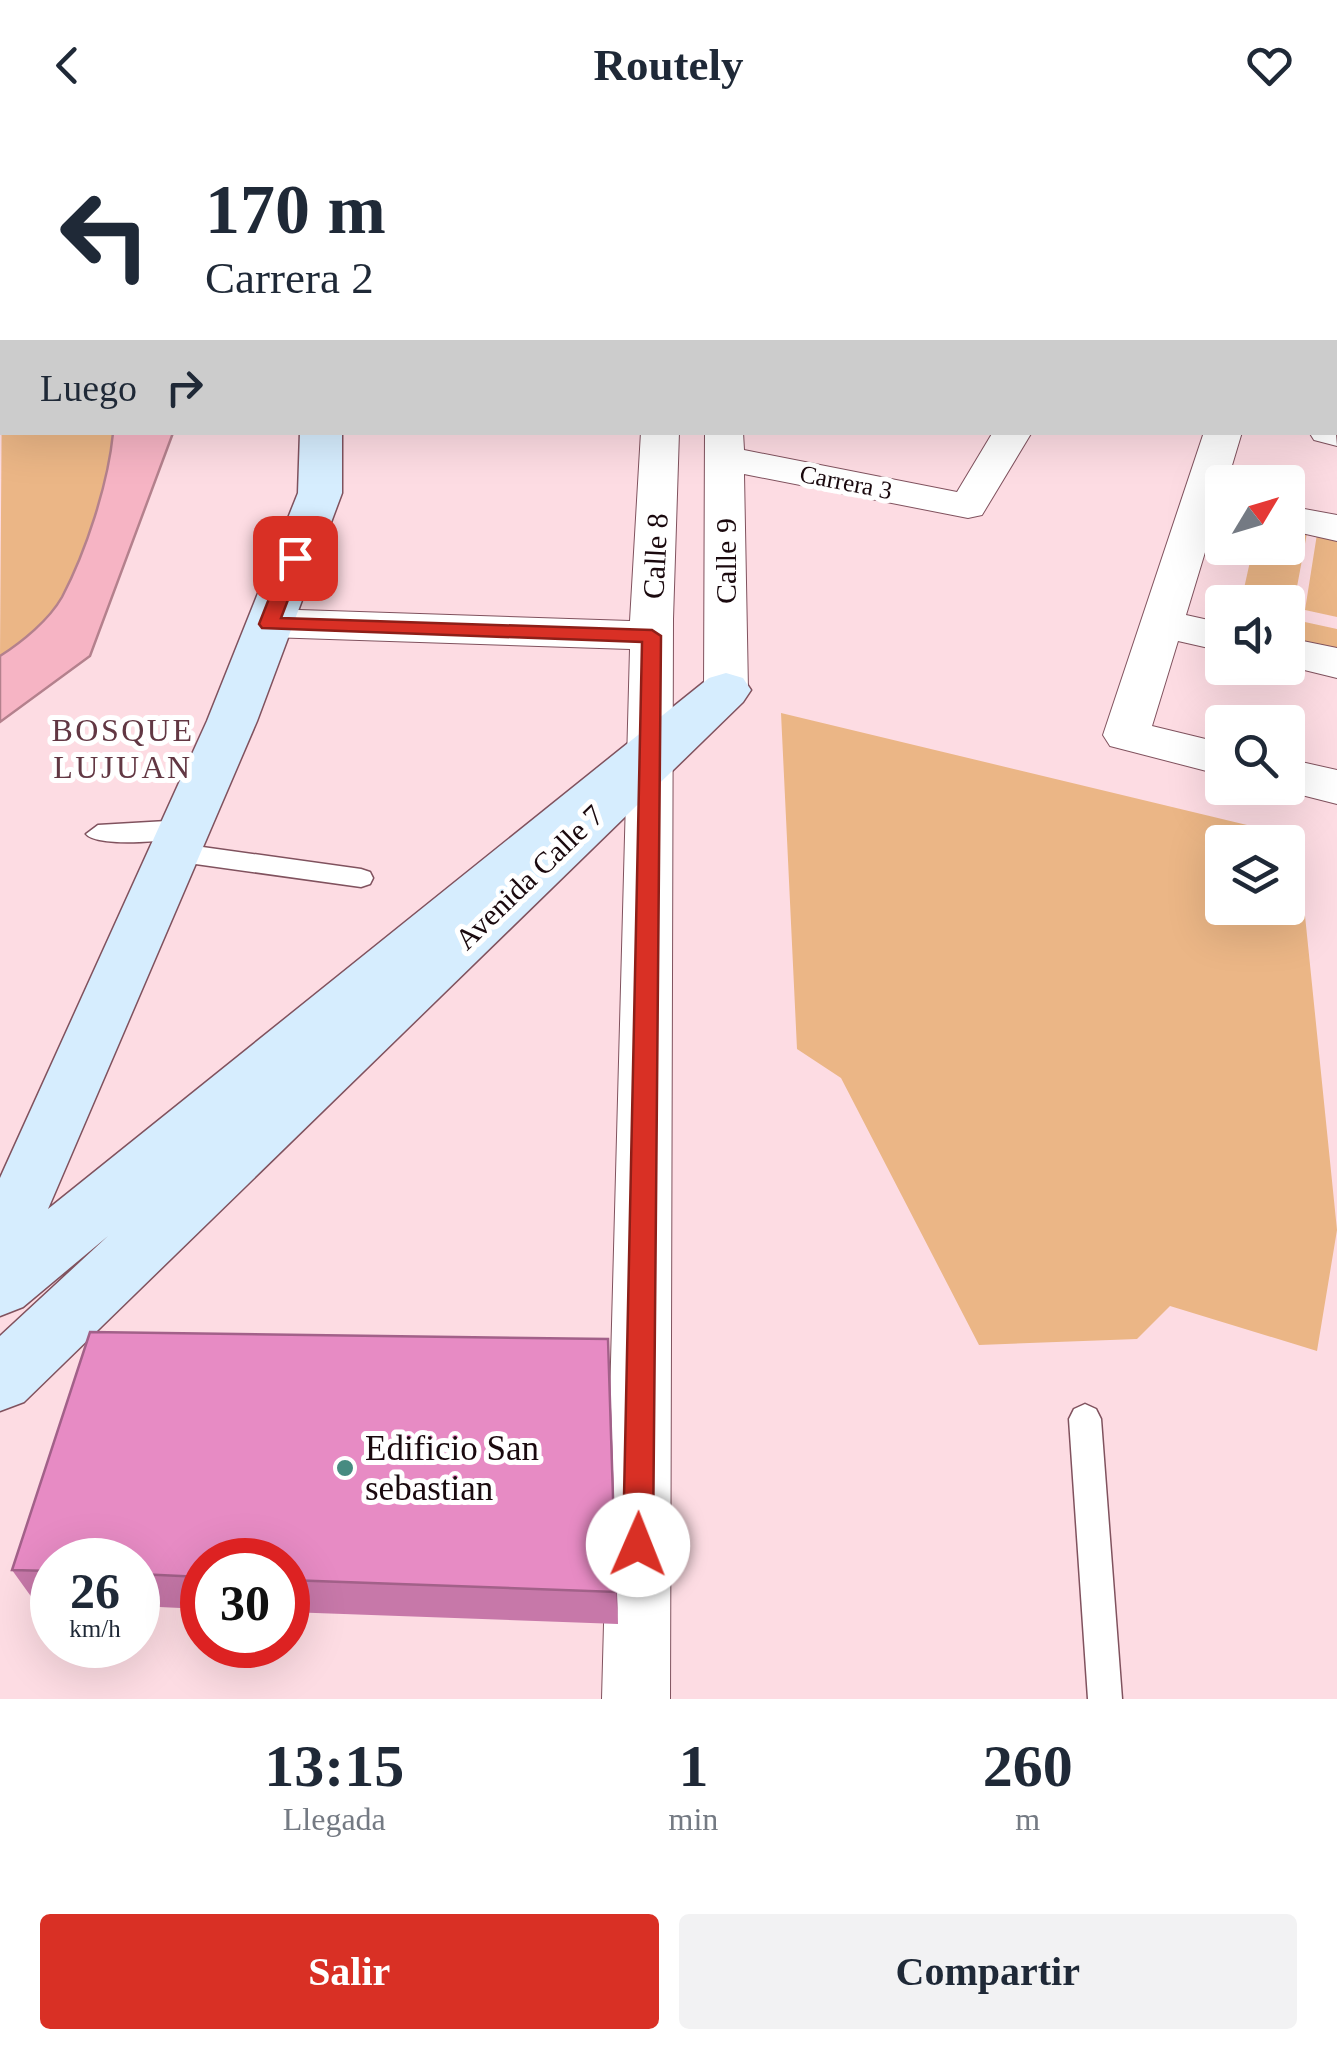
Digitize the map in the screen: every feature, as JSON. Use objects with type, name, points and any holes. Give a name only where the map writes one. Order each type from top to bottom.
[{"type":"main road","points":[[0,1248],[269,624],[320,493],[321,435]]},
{"type":"main road","name":"Avenida Calle 7","points":[[0,1287],[726,690]]},
{"type":"main road","name":"Avenida Calle 7","points":[[0,1380],[726,690]]},
{"type":"street","name":"Calle 8","points":[[636,1699],[652,636],[660,435]]},
{"type":"street","name":"Carrera 3","points":[[724,445],[968,506],[1011,435]]},
{"type":"street","points":[[1218,465],[1223,435]]},
{"type":"street","name":"Calle 9","points":[[724,445],[726,690]]},
{"type":"street","points":[[1205,519],[1162,623],[1126,735],[1205,755]]},
{"type":"street","points":[[1305,521],[1337,528]]},
{"type":"street","points":[[1162,623],[1205,633]]},
{"type":"street","points":[[269,624],[652,636]]},
{"type":"street","points":[[1305,656],[1337,664]]},
{"type":"street","points":[[1305,779],[1337,787]]},
{"type":"lane","points":[[98,834],[179,840],[362,878]]},
{"type":"lane","points":[[1085,1419],[1105,1699]]},
{"type":"shaded area","points":[[2,435],[113,435],[95,517],[62,597],[34,630],[0,656]]},
{"type":"shaded area","points":[[113,435],[172,435],[90,656],[0,722],[0,656],[34,630],[62,597],[95,517]]},
{"type":"shaded area","points":[[1317,534],[1337,538],[1337,617],[1305,610]]},
{"type":"shaded area","points":[[1249,565],[1301,565],[1297,585],[1245,585]]},
{"type":"shaded area","points":[[1305,622],[1337,629],[1337,652],[1305,645]]},
{"type":"shaded area","points":[[781,713],[1247,825],[1205,825],[1205,925],[1305,925],[1305,916],[1337,1230],[1317,1351],[1170,1306],[1137,1339],[979,1345],[841,1078],[797,1049]]},
{"type":"building","name":"Edificio San sebastian","points":[[90,1332],[608,1339],[616,1592],[310,1581],[310,1538],[180,1538],[180,1576],[160,1575],[160,1538],[30,1538],[30,1570],[12,1570]]},
{"type":"place","name":"Edificio San sebastian","points":[[345,1468]]},
{"type":"district","name":"BOSQUE LUJUAN","points":[[123,748]]},
{"type":"route","points":[[295,558],[269,624],[652,636],[638,1545]]}]
